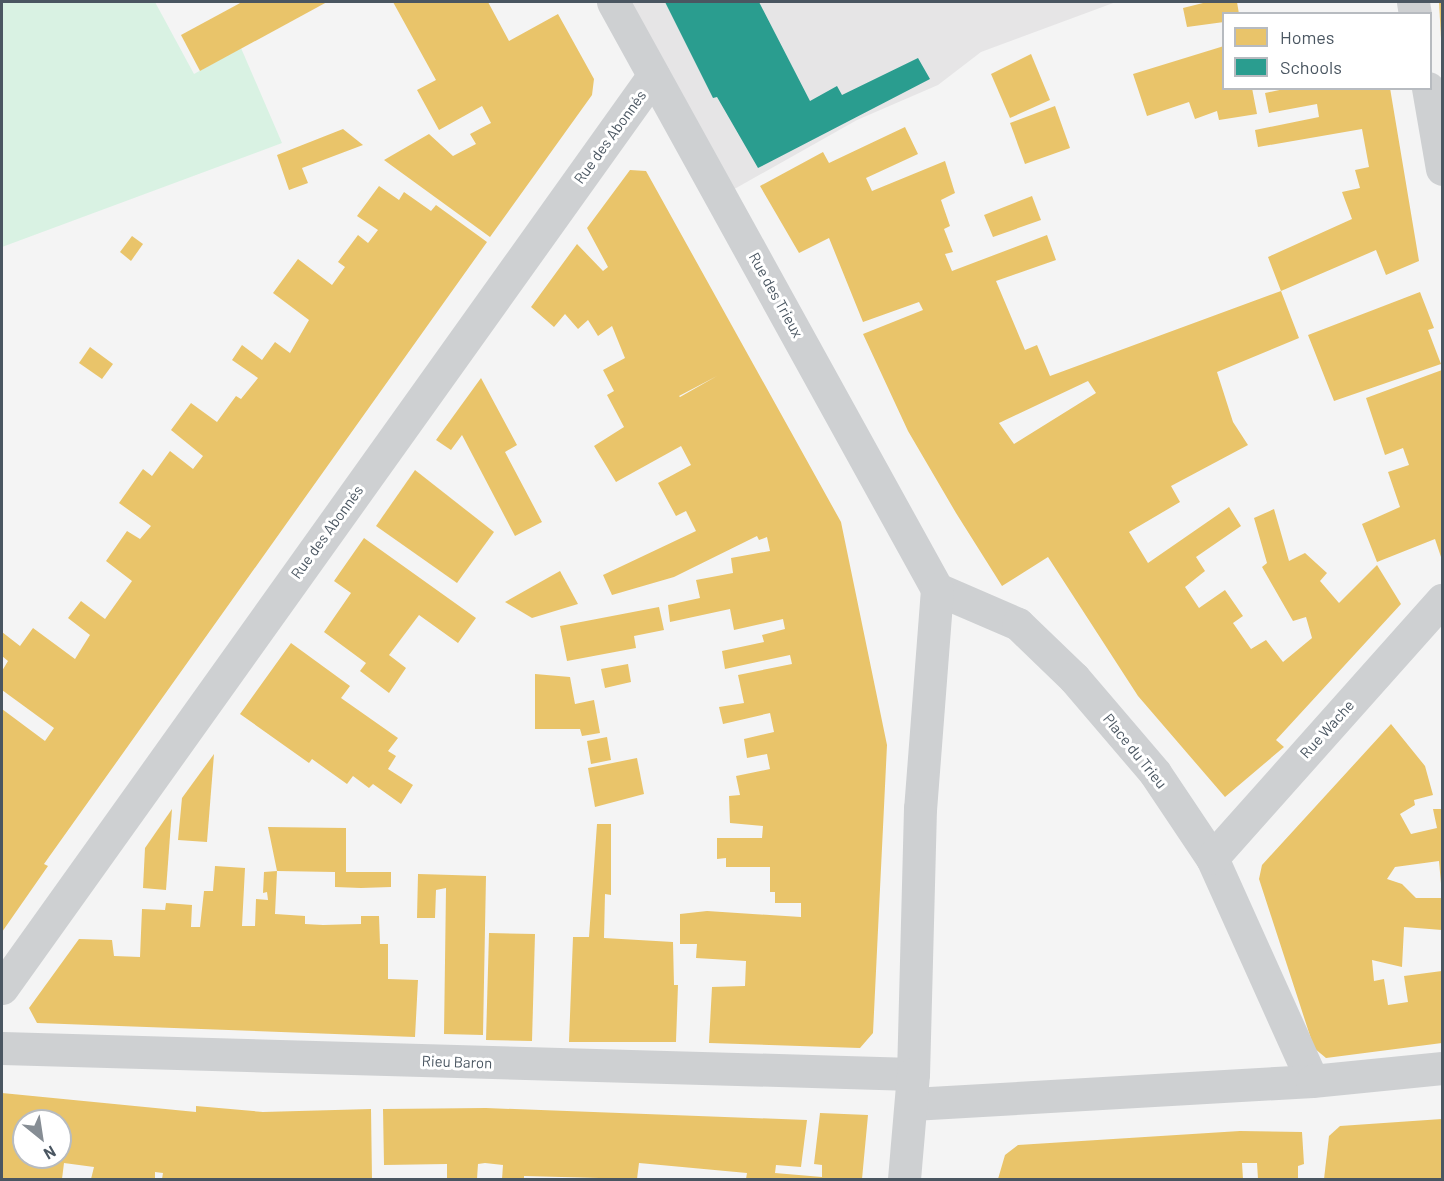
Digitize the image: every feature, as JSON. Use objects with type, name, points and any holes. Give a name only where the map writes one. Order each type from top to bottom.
[{"type":"street","name":"Rue des Trieux","points":[[613,2],[937,589]]},
{"type":"street","name":"Rue des Abonnés","points":[[2,987],[653,76]]},
{"type":"street","points":[[1428,90],[1443,169]]},
{"type":"street","name":"Place du Trieu","points":[[937,589],[1018,624],[1074,678],[1155,772],[1212,858],[1312,1081]]},
{"type":"street","points":[[904,1179],[912,1089],[920,808],[937,589]]},
{"type":"street","name":"Rue Wache","points":[[1212,858],[1443,600]]},
{"type":"street","name":"Rieu Baron","points":[[2,1048],[912,1089]]},
{"type":"street","points":[[912,1089],[1312,1081],[1443,1068]]},
{"type":"shaded area","points":[[613,2],[1116,2],[981,52],[938,85],[857,120],[722,196]]},
{"type":"green space","points":[[2,2],[155,2],[194,74],[241,48],[282,143],[2,247]]},
{"type":"building: Homes","points":[[242,2],[327,2],[200,71],[181,35]]},
{"type":"building: Homes","points":[[393,2],[488,2],[509,41],[558,14],[594,79],[592,95],[490,237],[384,160],[429,134],[453,156],[476,144],[470,134],[491,123],[482,106],[439,130],[417,90],[436,80]]},
{"type":"building: Homes","points":[[1207,2],[1237,2],[1239,12],[1222,12],[1222,22],[1187,27],[1183,8]]},
{"type":"building: Homes","points":[[1439,2],[1442,2],[1442,38],[1441,38]]},
{"type":"building: Homes","points":[[1222,47],[1222,90],[1252,90],[1257,114],[1219,120],[1217,111],[1195,119],[1189,102],[1147,116],[1133,74]]},
{"type":"building: Homes","points":[[1031,54],[1050,100],[1010,118],[991,74]]},
{"type":"building: Homes","points":[[1279,90],[1390,90],[1419,261],[1386,275],[1376,250],[1281,291],[1268,257],[1352,219],[1342,192],[1360,188],[1355,170],[1369,167],[1362,129],[1258,147],[1255,130],[1319,117],[1317,104],[1269,113],[1265,93]]},
{"type":"building: Homes","points":[[1055,106],[1070,148],[1025,164],[1010,123]]},
{"type":"building: Homes","points":[[905,127],[918,154],[866,178],[872,191],[945,161],[955,193],[941,200],[950,226],[944,229],[953,252],[945,254],[952,271],[1047,235],[1056,260],[996,281],[1025,350],[1037,345],[1050,376],[1281,291],[1299,338],[1217,372],[1233,422],[1248,445],[1171,486],[1180,502],[1129,532],[1148,563],[1229,507],[1241,526],[1196,557],[1205,571],[1185,587],[1199,608],[1225,590],[1243,616],[1233,623],[1251,649],[1266,640],[1283,662],[1312,638],[1306,617],[1293,621],[1262,567],[1267,563],[1254,518],[1274,509],[1289,561],[1305,553],[1327,573],[1320,581],[1339,603],[1377,565],[1401,604],[1276,740],[1284,747],[1225,797],[1138,696],[1048,557],[1002,586],[956,513],[908,431],[863,334],[923,310],[919,302],[863,322],[829,238],[799,253],[760,186],[823,152],[829,163]],"holes":[[[1088,381],[1096,393],[1014,444],[999,423]]]},
{"type":"building: Homes","points":[[343,129],[363,145],[302,168],[308,183],[289,190],[277,155]]},
{"type":"building: Homes","points":[[630,170],[646,171],[841,522],[887,745],[873,1033],[860,1048],[709,1043],[712,987],[745,986],[746,961],[696,958],[697,944],[680,944],[680,914],[707,911],[801,917],[801,903],[775,903],[775,892],[770,892],[770,867],[726,867],[726,858],[717,859],[717,838],[762,838],[763,826],[730,823],[729,796],[740,795],[736,776],[770,769],[767,754],[747,758],[744,739],[774,732],[770,713],[723,724],[719,707],[744,703],[738,675],[792,664],[790,655],[725,669],[722,651],[764,642],[762,635],[785,629],[783,619],[734,630],[730,609],[670,622],[668,605],[700,598],[696,580],[733,573],[731,558],[770,551],[767,537],[759,540],[757,536],[674,577],[612,595],[603,575],[696,531],[686,511],[676,516],[658,483],[691,465],[681,446],[616,482],[594,446],[624,427],[607,395],[614,391],[603,370],[625,358],[612,326],[598,336],[588,320],[578,329],[565,314],[554,327],[531,307],[577,244],[603,271],[608,267],[587,228]],"holes":[[[717,376],[680,397],[679,396]]]},
{"type":"building: Homes","points":[[379,186],[399,200],[404,192],[431,211],[436,205],[487,242],[44,864],[48,866],[2,932],[2,709],[45,741],[54,728],[2,690],[2,671],[8,661],[2,656],[2,632],[20,646],[33,628],[75,659],[90,635],[68,618],[81,601],[105,619],[132,581],[106,561],[127,531],[140,539],[151,526],[119,503],[143,469],[152,476],[170,451],[193,469],[203,456],[171,430],[191,403],[217,422],[236,396],[241,399],[258,378],[232,360],[242,345],[262,360],[275,342],[290,353],[309,320],[273,293],[298,259],[332,285],[345,267],[338,262],[358,235],[368,243],[378,230],[357,216]]},
{"type":"building: Homes","points":[[1032,196],[1041,220],[993,237],[984,215]]},
{"type":"building: Homes","points":[[132,236],[143,244],[131,261],[120,252]]},
{"type":"building: Homes","points":[[1420,292],[1434,328],[1428,330],[1441,364],[1334,401],[1308,335]]},
{"type":"building: Homes","points":[[90,347],[113,364],[102,379],[79,363]]},
{"type":"building: Homes","points":[[1442,370],[1442,560],[1435,539],[1377,562],[1362,524],[1400,507],[1388,472],[1409,465],[1403,448],[1385,455],[1366,398]]},
{"type":"building: Homes","points":[[481,378],[517,445],[505,452],[542,522],[515,536],[462,435],[451,450],[436,440]]},
{"type":"building: Homes","points":[[415,470],[494,532],[457,583],[376,526]]},
{"type":"building: Homes","points":[[364,538],[476,618],[458,643],[419,615],[389,655],[406,668],[389,693],[360,671],[366,663],[324,632],[351,593],[334,581]]},
{"type":"building: Homes","points":[[560,571],[578,604],[532,618],[505,602]]},
{"type":"building: Homes","points":[[659,607],[664,630],[634,636],[636,648],[567,661],[560,626]]},
{"type":"building: Homes","points":[[291,643],[350,686],[341,698],[398,738],[388,751],[396,756],[388,769],[413,785],[401,804],[373,784],[369,788],[353,776],[347,784],[312,759],[309,763],[240,714]]},
{"type":"building: Homes","points":[[628,664],[631,682],[605,688],[601,669]]},
{"type":"building: Homes","points":[[535,674],[570,677],[575,704],[594,700],[600,733],[582,736],[580,729],[535,729]]},
{"type":"building: Homes","points":[[1391,724],[1425,766],[1433,795],[1414,800],[1415,805],[1400,814],[1411,834],[1437,828],[1433,809],[1442,809],[1442,895],[1439,861],[1395,867],[1387,879],[1402,884],[1416,898],[1441,898],[1442,930],[1404,927],[1402,967],[1372,960],[1374,981],[1384,979],[1388,1005],[1408,1002],[1404,976],[1442,971],[1442,1043],[1326,1058],[1314,1048],[1259,879],[1262,865]]},
{"type":"building: Homes","points":[[607,737],[611,760],[591,764],[587,741]]},
{"type":"building: Homes","points":[[214,754],[207,842],[178,840],[182,798]]},
{"type":"building: Homes","points":[[637,758],[644,794],[595,807],[588,768]]},
{"type":"building: Homes","points":[[172,809],[166,890],[143,888],[145,848]]},
{"type":"building: Homes","points":[[597,824],[611,824],[611,895],[605,894],[604,938],[673,942],[674,985],[678,985],[676,1042],[569,1042],[573,937],[589,937]]},
{"type":"building: Homes","points":[[268,827],[346,828],[346,872],[391,872],[391,887],[335,887],[335,872],[277,871]]},
{"type":"building: Homes","points":[[215,866],[245,868],[242,926],[255,926],[256,899],[268,900],[267,892],[263,893],[264,872],[277,871],[275,914],[305,916],[305,924],[323,925],[361,924],[361,916],[379,916],[380,944],[388,944],[388,979],[418,980],[415,1037],[37,1023],[29,1008],[79,939],[112,940],[114,956],[140,957],[142,909],[165,910],[166,903],[192,905],[191,927],[200,927],[204,891],[213,891]]},
{"type":"building: Homes","points":[[418,874],[486,876],[483,1035],[444,1034],[446,888],[436,890],[435,918],[417,918]]},
{"type":"building: Homes","points":[[489,933],[535,934],[532,1041],[486,1040]]},
{"type":"building: Homes","points":[[2,1093],[196,1112],[196,1106],[263,1112],[371,1109],[372,1179],[162,1179],[163,1173],[155,1172],[155,1179],[91,1179],[94,1167],[72,1164],[72,1109],[12,1109],[12,1169],[63,1169],[62,1179],[2,1179]]},
{"type":"building: Homes","points":[[486,1108],[807,1120],[801,1167],[776,1165],[775,1173],[822,1177],[822,1165],[814,1164],[820,1113],[868,1115],[862,1179],[746,1179],[747,1173],[639,1163],[637,1179],[524,1176],[524,1179],[502,1179],[503,1165],[485,1163],[478,1164],[477,1179],[447,1179],[447,1164],[384,1165],[383,1109]]},
{"type":"building: Homes","points":[[1442,1119],[1442,1179],[1324,1179],[1329,1136],[1340,1126]]},
{"type":"building: Homes","points":[[1240,1131],[1302,1132],[1304,1164],[1298,1166],[1298,1179],[1258,1179],[1257,1163],[1242,1163],[1243,1179],[998,1179],[1005,1155],[1018,1145]]},
{"type":"building: Schools","points":[[665,2],[759,2],[810,101],[837,86],[842,95],[918,58],[930,79],[758,168],[717,97],[713,98]]}]
